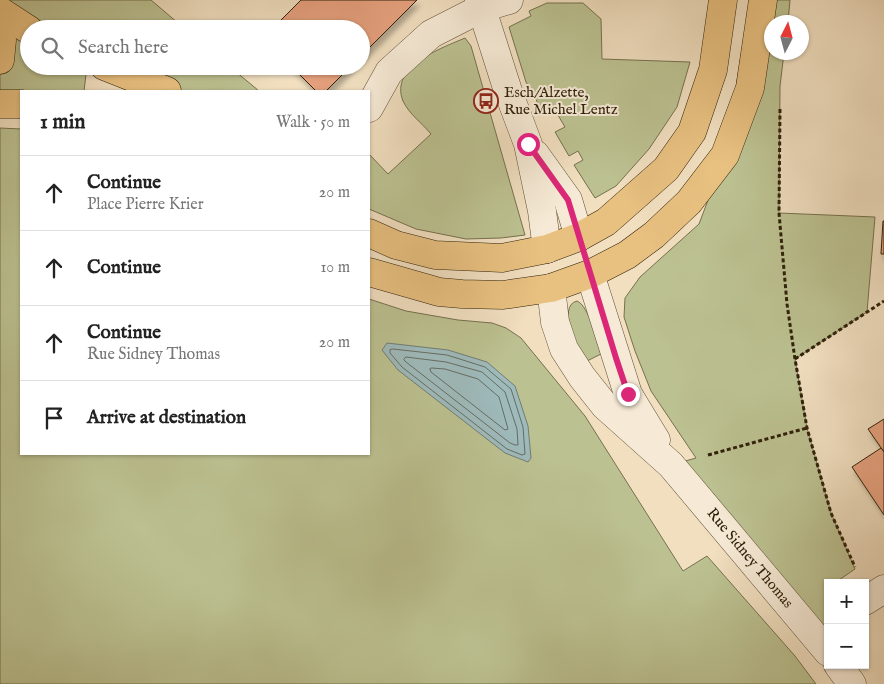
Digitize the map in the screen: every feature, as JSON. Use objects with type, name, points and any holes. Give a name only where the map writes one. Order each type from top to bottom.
[{"type":"main road","points":[[370,233],[396,245],[435,255],[502,258],[547,249],[579,237],[606,222],[666,169],[692,132],[713,70],[723,0]]},
{"type":"main road","points":[[370,272],[439,292],[503,295],[551,288],[590,274],[627,256],[654,235],[689,202],[725,155],[750,88],[763,0]]},
{"type":"main road","points":[[0,11],[20,24]]},
{"type":"main road","points":[[0,31],[2,40],[0,60]]},
{"type":"main road","points":[[127,75],[164,90]]},
{"type":"main road","points":[[0,104],[20,104]]},
{"type":"main road","points":[[579,237],[590,274]]},
{"type":"main road","points":[[547,249],[551,288]]},
{"type":"street","points":[[370,106],[389,72],[431,34],[480,4],[508,0]]},
{"type":"street","points":[[480,4],[508,91],[528,144],[542,211],[547,249]]},
{"type":"street","points":[[528,144],[568,200],[579,237]]},
{"type":"street","name":"Rue Sidney Thomas","points":[[590,274],[628,394],[671,465]]},
{"type":"street","name":"Rue Sidney Thomas","points":[[551,288],[555,322],[564,349],[582,377],[606,406],[671,465],[823,637]]},
{"type":"street","points":[[869,598],[884,589]]},
{"type":"street","points":[[841,669],[852,684]]},
{"type":"path","points":[[780,105],[779,213],[787,304],[795,359],[808,428],[831,513],[856,569]]},
{"type":"path","points":[[795,359],[884,301]]},
{"type":"path","points":[[671,465],[808,428]]},
{"type":"green space","points":[[0,0],[151,0],[174,20],[20,20],[20,75],[86,75],[84,90],[20,90],[0,104]]},
{"type":"green space","points":[[750,0],[790,0],[789,15],[764,15],[764,60],[783,60],[780,86],[779,213],[875,217],[867,312],[795,359],[807,428],[831,513],[855,569],[840,579],[824,579],[824,628],[815,634],[671,465],[696,458],[651,391],[624,317],[625,298],[640,277],[699,224],[725,155]]},
{"type":"green space","points":[[547,3],[583,3],[601,19],[602,59],[690,62],[677,107],[649,149],[616,186],[595,198],[574,165],[583,160],[578,151],[569,156],[555,132],[565,127],[553,107],[543,112],[526,82],[509,27],[531,16],[529,11]]},
{"type":"green space","points":[[465,38],[471,46],[525,235],[466,239],[416,229],[370,209],[370,155],[388,174],[431,134],[406,106],[401,89],[404,78],[410,68],[420,60]]},
{"type":"green space","points":[[127,75],[240,75],[258,90],[164,90]]},
{"type":"green space","points":[[0,128],[20,129],[20,455],[370,455],[370,299],[406,311],[458,320],[492,323],[506,328],[521,338],[585,416],[683,571],[707,556],[795,656],[816,684],[0,684]]},
{"type":"green space","points":[[577,301],[589,317],[601,354],[585,362],[574,339],[569,320],[571,305]]},
{"type":"water","points":[[387,343],[448,350],[487,362],[515,386],[528,426],[531,458],[528,462],[505,453],[398,370],[382,350]]},
{"type":"building","points":[[301,0],[417,0],[370,47],[370,20],[281,20]]},
{"type":"building","points":[[300,75],[342,75],[327,90],[315,90]]},
{"type":"building","points":[[883,221],[884,254],[881,254]]},
{"type":"building","points":[[884,419],[884,452],[868,429]]},
{"type":"building","points":[[881,448],[884,452],[884,515],[852,467]]},
{"type":"place","name":"Esch/Alzette, Rue Michel Lentz","points":[[486,101]]},
{"type":"route","points":[[528,144],[568,200],[628,394]]}]
